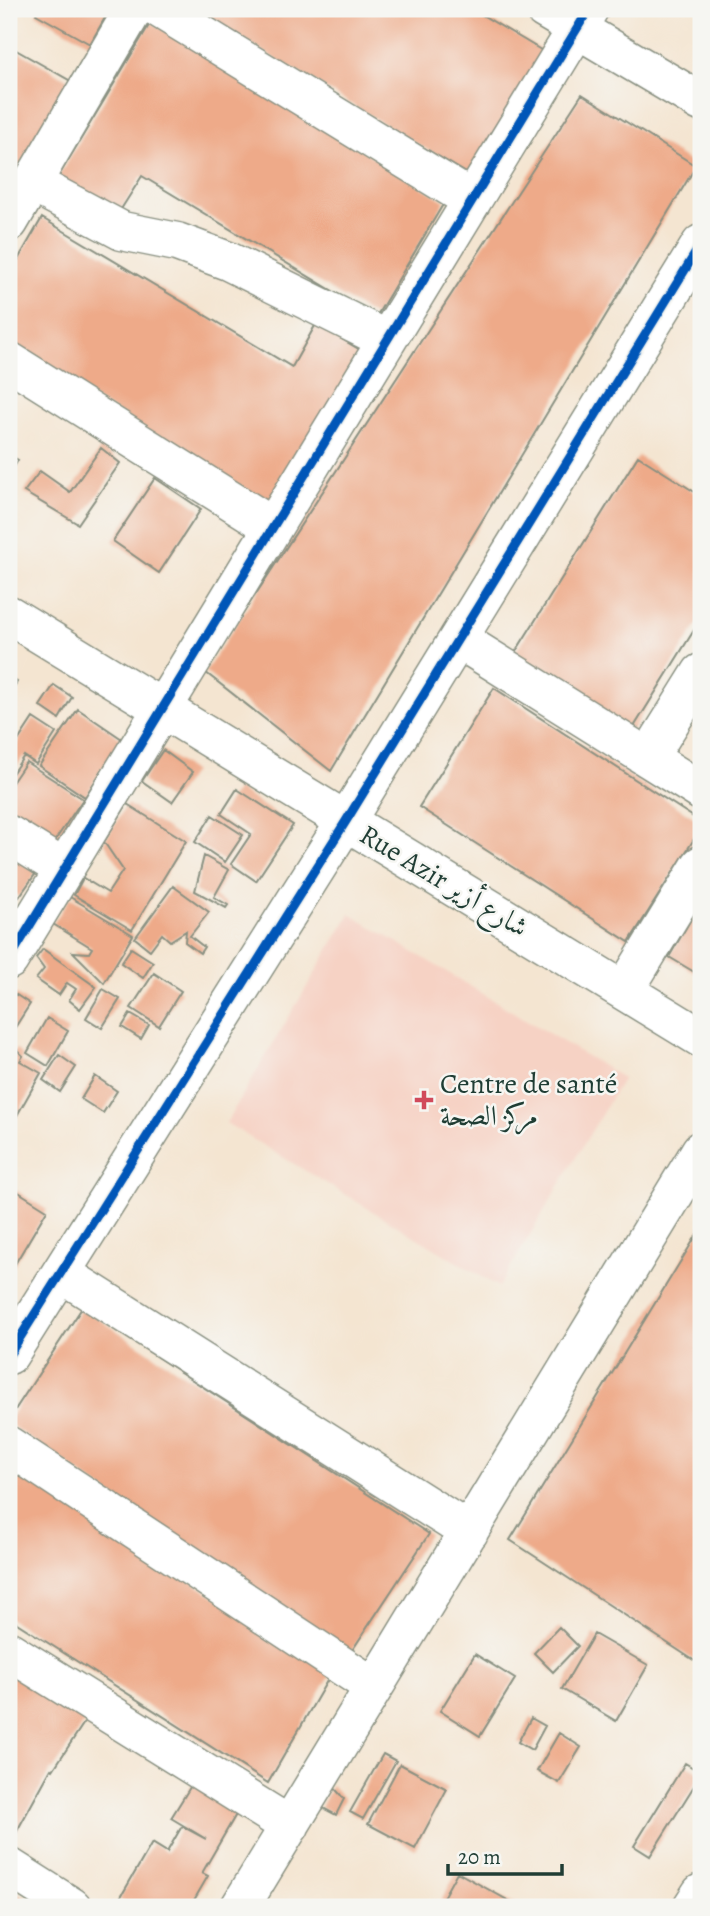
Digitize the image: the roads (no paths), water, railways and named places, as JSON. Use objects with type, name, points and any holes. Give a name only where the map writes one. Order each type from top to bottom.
[{"type":"street","points":[[9,222],[134,9]]},
{"type":"street","points":[[160,9],[472,200]]},
{"type":"street","points":[[544,9],[583,19],[701,102]]},
{"type":"street","points":[[9,960],[583,19]]},
{"type":"street","points":[[32,183],[122,232],[177,242],[228,261],[387,340]]},
{"type":"street","points":[[9,1355],[346,821],[701,244]]},
{"type":"street","points":[[9,361],[273,527]]},
{"type":"street","name":"Rue Azir شارع أزير","points":[[9,615],[701,1038]]},
{"type":"street","points":[[458,639],[701,791]]},
{"type":"street","points":[[649,758],[701,673]]},
{"type":"street","points":[[9,835],[64,869]]},
{"type":"street","points":[[624,990],[701,865]]},
{"type":"street","points":[[240,1907],[701,1150]]},
{"type":"street","points":[[61,1273],[468,1532]]},
{"type":"street","points":[[9,1446],[374,1687]]},
{"type":"street","points":[[9,1651],[290,1826]]},
{"type":"street","points":[[9,1867],[72,1907]]},
{"type":"street","points":[[692,1907],[701,1893]]},
{"type":"place","name":"Centre de santé مركز الصحة","points":[[424,1100]]}]
